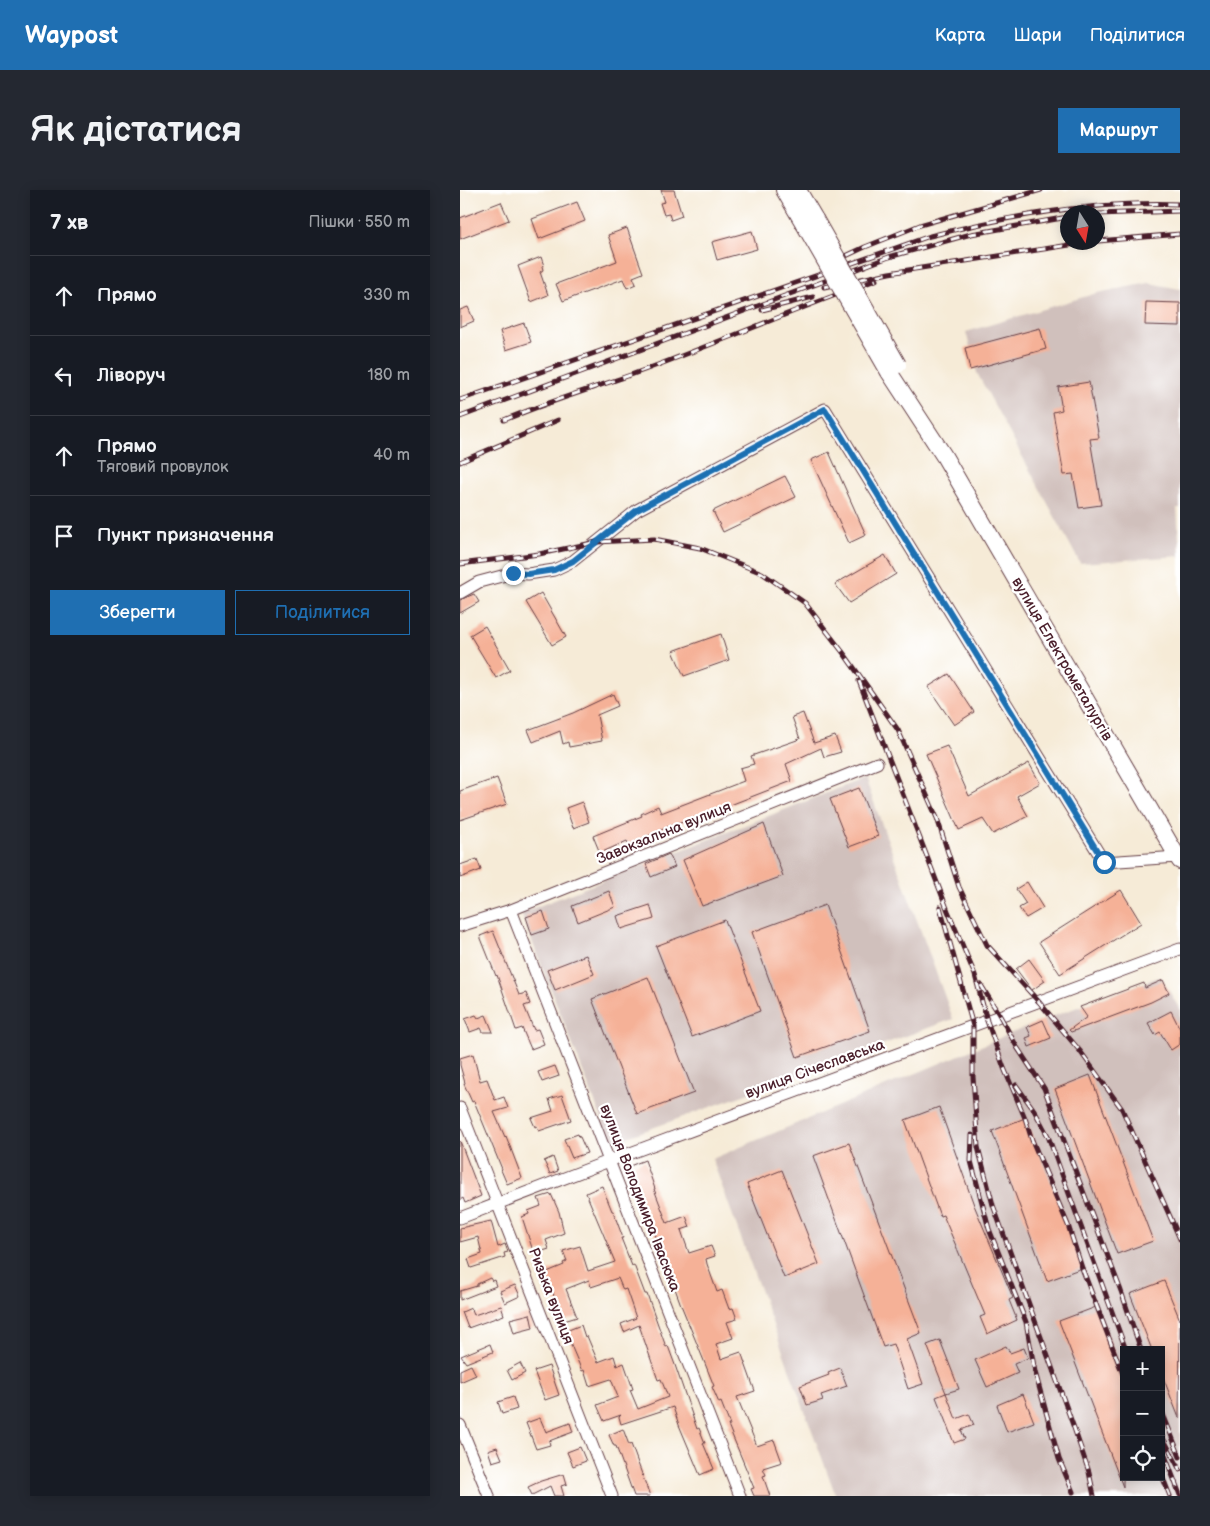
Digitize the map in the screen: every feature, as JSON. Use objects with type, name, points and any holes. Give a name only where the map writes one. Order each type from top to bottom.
[{"type":"main road","points":[[784,190],[810,222]]},
{"type":"main road","points":[[798,190],[810,222]]},
{"type":"main road","name":"вулиця Електрометалургів","points":[[810,222],[944,456],[1178,854]]},
{"type":"street","points":[[460,594],[479,582],[513,573],[528,574],[554,570],[573,561],[637,510],[825,409],[1104,862],[1178,854]]},
{"type":"street","name":"Завокзальна вулиця","points":[[460,926],[510,910],[877,763]]},
{"type":"street","name":"вулиця Володимира Івасюка","points":[[510,910],[740,1496]]},
{"type":"street","name":"вулиця Січеславська","points":[[460,1218],[1180,950]]},
{"type":"street","name":"Ризька вулиця","points":[[460,1108],[612,1496]]},
{"type":"street","points":[[460,1425],[489,1496]]},
{"type":"shaded area","points":[[1149,283],[1180,289],[1180,508],[1177,508],[1180,556],[1080,563],[977,373],[966,332],[1097,293]]},
{"type":"shaded area","points":[[865,778],[953,1019],[611,1143],[521,913]]},
{"type":"shaded area","points":[[1159,977],[1163,980],[1180,1010],[1180,1496],[836,1496],[712,1159],[1043,1020]]},
{"type":"building","points":[[661,190],[674,190],[682,216],[671,220],[669,214],[664,215],[660,203],[665,202]]},
{"type":"building","points":[[501,202],[509,220],[460,239],[460,218]]},
{"type":"building","points":[[577,202],[585,221],[539,239],[532,219]]},
{"type":"building","points":[[627,228],[643,273],[633,277],[636,284],[627,288],[623,279],[563,301],[556,284],[617,261],[608,235]]},
{"type":"building","points":[[752,231],[757,249],[717,260],[712,242]]},
{"type":"building","points":[[541,257],[544,266],[542,266],[543,270],[540,272],[548,295],[531,302],[518,266]]},
{"type":"building","points":[[1146,302],[1180,303],[1180,326],[1145,325]]},
{"type":"building","points":[[468,307],[474,321],[460,327],[460,310]]},
{"type":"building","points":[[524,323],[531,342],[506,350],[500,331]]},
{"type":"building","points":[[1040,328],[1046,349],[970,370],[965,348]]},
{"type":"building","points":[[1089,382],[1099,438],[1090,439],[1101,505],[1079,508],[1073,474],[1064,475],[1053,412],[1062,410],[1058,387]]},
{"type":"building","points":[[829,452],[866,535],[849,543],[811,460]]},
{"type":"building","points":[[785,476],[796,497],[723,532],[713,511]]},
{"type":"building","points":[[885,555],[896,574],[849,603],[835,584]]},
{"type":"building","points":[[541,593],[566,637],[552,645],[526,602]]},
{"type":"building","points":[[474,594],[479,602],[460,613],[460,600]]},
{"type":"building","points":[[485,626],[510,670],[496,678],[470,635]]},
{"type":"building","points":[[721,634],[729,660],[684,676],[673,651]]},
{"type":"building","points":[[949,674],[974,712],[954,725],[928,687]]},
{"type":"building","points":[[613,694],[618,706],[597,715],[602,741],[569,747],[568,742],[563,744],[560,731],[533,742],[528,730],[573,713]]},
{"type":"building","points":[[803,713],[814,743],[835,736],[841,752],[824,757],[821,748],[786,764],[792,781],[702,816],[676,823],[629,845],[627,841],[600,853],[593,836],[642,816],[641,814],[658,806],[661,813],[744,781],[740,768],[754,764],[751,756],[800,739],[792,717]]},
{"type":"building","points":[[947,746],[969,796],[1029,763],[1040,783],[1017,796],[1028,816],[993,834],[983,819],[959,830],[926,754]]},
{"type":"building","points":[[497,778],[507,804],[460,820],[460,791]]},
{"type":"building","points":[[859,788],[878,836],[849,847],[830,799]]},
{"type":"building","points":[[582,802],[589,822],[573,828],[566,808]]},
{"type":"building","points":[[764,824],[783,876],[702,906],[683,860]]},
{"type":"building","points":[[669,854],[675,867],[651,877],[646,864]]},
{"type":"building","points":[[477,859],[481,870],[460,878],[460,865]]},
{"type":"building","points":[[1027,882],[1043,908],[1026,918],[1019,908],[1026,904],[1016,889]]},
{"type":"building","points":[[1121,890],[1141,923],[1060,974],[1039,942]]},
{"type":"building","points":[[609,891],[615,907],[578,922],[572,906]]},
{"type":"building","points":[[650,905],[654,919],[621,929],[617,916]]},
{"type":"building","points":[[825,905],[870,1031],[797,1057],[752,932]]},
{"type":"building","points":[[543,911],[549,929],[532,935],[526,917]]},
{"type":"building","points":[[725,920],[760,1011],[692,1037],[656,946]]},
{"type":"building","points":[[493,931],[519,995],[526,993],[530,1004],[524,1006],[534,1030],[538,1029],[544,1044],[531,1049],[522,1028],[516,1030],[497,975],[480,936]]},
{"type":"building","points":[[586,955],[594,974],[555,990],[547,970]]},
{"type":"building","points":[[1029,959],[1045,981],[1032,990],[1016,969]]},
{"type":"building","points":[[648,977],[694,1093],[637,1114],[592,999]]},
{"type":"building","points":[[1163,980],[1169,993],[1151,1002],[1071,1032],[1069,1030],[1087,1017],[1080,1007],[1144,983],[1145,988]]},
{"type":"building","points":[[1171,1011],[1180,1029],[1180,1044],[1171,1050],[1160,1032],[1155,1035],[1148,1023]]},
{"type":"building","points":[[476,1015],[478,1018],[486,1015],[493,1032],[483,1032],[481,1028],[470,1032],[465,1019]]},
{"type":"building","points":[[1043,1020],[1051,1038],[1029,1047],[1026,1038],[1031,1036],[1027,1027]]},
{"type":"building","points":[[473,1054],[480,1081],[487,1079],[495,1100],[504,1097],[508,1108],[494,1112],[506,1136],[522,1178],[507,1184],[474,1101],[472,1102],[464,1084],[460,1058]]},
{"type":"building","points":[[555,1066],[559,1076],[542,1082],[538,1072]]},
{"type":"building","points":[[1090,1075],[1153,1241],[1117,1254],[1055,1089]]},
{"type":"building","points":[[562,1095],[571,1120],[539,1131],[531,1118],[553,1111],[549,1099]]},
{"type":"building","points":[[939,1107],[974,1205],[1013,1298],[1009,1300],[1017,1320],[987,1334],[980,1317],[985,1315],[943,1215],[940,1216],[905,1120]]},
{"type":"building","points":[[1025,1118],[1056,1195],[1082,1268],[1047,1281],[992,1131]]},
{"type":"building","points":[[578,1134],[587,1153],[572,1158],[564,1139]]},
{"type":"building","points":[[460,1141],[481,1196],[465,1203],[463,1198],[460,1200]]},
{"type":"building","points":[[849,1143],[921,1333],[907,1339],[923,1384],[908,1389],[893,1344],[883,1347],[813,1156]]},
{"type":"building","points":[[553,1157],[558,1171],[550,1174],[544,1161]]},
{"type":"building","points":[[645,1160],[667,1223],[686,1216],[690,1227],[681,1230],[689,1253],[711,1246],[715,1256],[706,1259],[707,1264],[717,1292],[722,1290],[729,1309],[733,1308],[737,1319],[727,1322],[733,1338],[716,1344],[721,1359],[741,1352],[755,1391],[737,1397],[757,1446],[774,1440],[782,1462],[763,1468],[766,1475],[763,1476],[770,1496],[754,1496],[751,1489],[754,1488],[728,1425],[730,1425],[721,1402],[719,1403],[712,1387],[714,1386],[666,1264],[664,1264],[652,1223],[634,1186],[627,1167]]},
{"type":"building","points":[[782,1170],[819,1264],[784,1278],[747,1184]]},
{"type":"building","points":[[602,1186],[613,1211],[632,1266],[634,1265],[645,1294],[647,1294],[666,1347],[668,1346],[697,1429],[699,1428],[714,1469],[700,1475],[673,1407],[621,1424],[619,1417],[621,1415],[604,1421],[597,1405],[618,1397],[611,1379],[589,1386],[584,1370],[582,1371],[573,1350],[566,1331],[581,1325],[598,1362],[614,1356],[617,1366],[624,1363],[633,1389],[630,1390],[638,1409],[668,1397],[661,1379],[658,1380],[639,1325],[624,1332],[621,1324],[636,1318],[626,1289],[623,1290],[618,1278],[591,1287],[589,1280],[566,1289],[577,1317],[564,1321],[551,1288],[549,1289],[542,1274],[564,1265],[563,1263],[567,1261],[563,1251],[580,1246],[588,1271],[615,1262],[586,1193]]},
{"type":"building","points":[[551,1194],[559,1212],[564,1233],[546,1240],[549,1249],[534,1254],[522,1217],[529,1214],[528,1211],[541,1206],[538,1198]]},
{"type":"building","points":[[491,1221],[498,1247],[505,1244],[508,1252],[504,1253],[505,1257],[471,1268],[468,1259],[482,1254],[478,1237],[460,1242],[460,1228]]},
{"type":"building","points":[[490,1278],[492,1281],[494,1280],[496,1286],[460,1300],[460,1291],[477,1286],[477,1284]]},
{"type":"building","points":[[1164,1281],[1180,1320],[1179,1418],[1165,1382],[1165,1346],[1150,1346],[1130,1294]]},
{"type":"building","points":[[515,1285],[520,1296],[505,1303],[500,1291]]},
{"type":"building","points":[[501,1306],[504,1315],[468,1328],[462,1312],[471,1308],[474,1315]]},
{"type":"building","points":[[1096,1307],[1120,1367],[1120,1479],[1059,1321]]},
{"type":"building","points":[[530,1314],[533,1328],[514,1333],[510,1319]]},
{"type":"building","points":[[940,1340],[959,1389],[946,1393],[927,1345]]},
{"type":"building","points":[[490,1344],[493,1352],[466,1363],[461,1356]]},
{"type":"building","points":[[1006,1346],[1010,1353],[1024,1348],[1028,1358],[1014,1364],[1018,1373],[987,1387],[975,1360]]},
{"type":"building","points":[[520,1363],[525,1373],[512,1380],[507,1370]]},
{"type":"building","points":[[471,1365],[476,1375],[460,1382],[460,1370]]},
{"type":"building","points":[[549,1366],[559,1395],[545,1400],[534,1371]]},
{"type":"building","points":[[840,1368],[847,1386],[821,1395],[823,1400],[807,1405],[800,1386],[829,1375],[828,1373]]},
{"type":"building","points":[[946,1393],[956,1419],[969,1414],[974,1425],[961,1430],[965,1439],[954,1443],[936,1397]]},
{"type":"building","points":[[1023,1394],[1034,1422],[1007,1432],[997,1405]]},
{"type":"building","points":[[513,1397],[517,1409],[502,1414],[498,1402]]},
{"type":"building","points":[[540,1418],[546,1432],[570,1423],[573,1432],[549,1441],[550,1445],[536,1449],[526,1423]]},
{"type":"building","points":[[623,1429],[629,1445],[631,1444],[650,1496],[634,1496],[616,1446],[614,1446],[609,1435]]},
{"type":"building","points":[[497,1447],[502,1459],[492,1462],[488,1450]]},
{"type":"building","points":[[580,1447],[586,1461],[573,1466],[567,1452]]},
{"type":"building","points":[[564,1474],[567,1484],[561,1486],[564,1496],[554,1496],[550,1486],[532,1495],[528,1487],[541,1481]]},
{"type":"railway","points":[[831,263],[920,225],[1041,190]]},
{"type":"railway","points":[[460,400],[930,236],[1023,216],[1085,207],[1180,204]]},
{"type":"railway","points":[[1105,214],[1180,211]]},
{"type":"railway","points":[[460,417],[889,257],[971,234],[1060,218]]},
{"type":"railway","points":[[1105,240],[1180,234]]},
{"type":"railway","points":[[824,287],[889,273],[1060,246]]},
{"type":"railway","points":[[504,420],[666,362],[876,280]]},
{"type":"railway","points":[[762,310],[813,297]]},
{"type":"railway","points":[[460,462],[558,420]]},
{"type":"railway","points":[[460,564],[539,554],[597,542],[654,539],[700,548],[762,573],[805,603],[845,655],[898,730],[937,818],[959,887],[987,945],[1080,1051],[1122,1109],[1180,1239]]},
{"type":"railway","points":[[859,681],[948,911],[975,975],[987,1021],[1004,1068],[1068,1225],[1082,1268],[1120,1367]]},
{"type":"railway","points":[[940,907],[973,1026],[973,1077],[978,1147],[993,1205],[1074,1428],[1089,1472],[1094,1496]]},
{"type":"railway","points":[[981,985],[1017,1047],[1044,1088],[1121,1291],[1140,1346]]},
{"type":"railway","points":[[1016,1085],[1034,1110],[1048,1136],[1125,1346]]},
{"type":"railway","points":[[972,1135],[971,1161],[989,1229],[1026,1322],[1035,1372],[1059,1459],[1073,1492]]},
{"type":"railway","points":[[1165,1419],[1180,1457]]},
{"type":"railway","points":[[1162,1436],[1180,1470]]},
{"type":"railway","points":[[1165,1456],[1180,1495]]},
{"type":"railway","points":[[1164,1481],[1170,1496]]},
{"type":"route","points":[[513,573],[528,574],[554,570],[573,561],[637,510],[825,409],[1104,862]]}]
